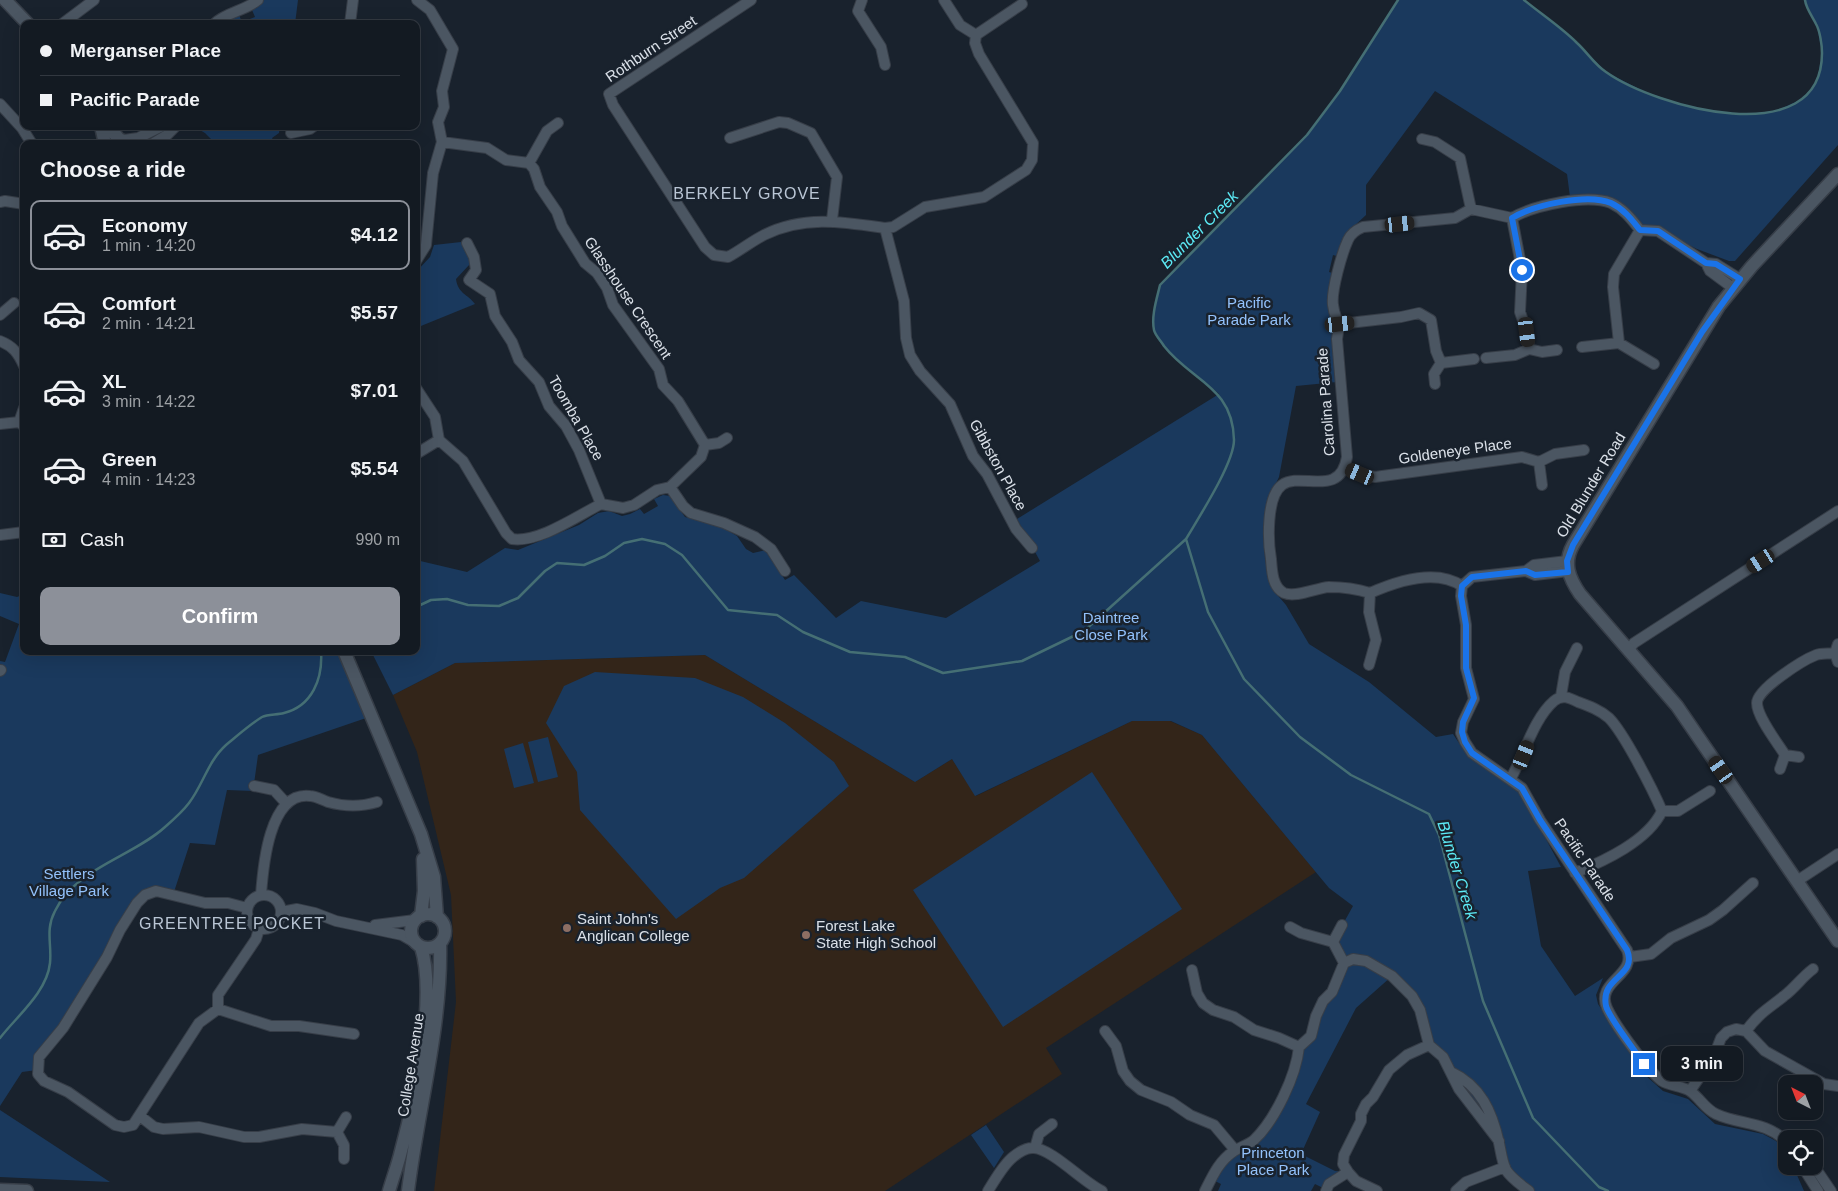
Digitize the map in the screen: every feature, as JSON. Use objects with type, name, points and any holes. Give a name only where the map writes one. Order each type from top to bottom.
[{"type":"street","points":[[5,0],[24,20]]},
{"type":"street","points":[[67,20],[94,0]]},
{"type":"street","points":[[218,20],[251,6],[258,0]]},
{"type":"street","points":[[350,20],[353,0]]},
{"type":"street","points":[[417,0],[430,10],[453,49],[442,91],[444,107],[438,122],[442,142],[436,157],[433,173],[426,246],[420,257]]},
{"type":"street","name":"Rothburn Street","points":[[751,0],[609,94],[613,105],[705,248],[714,255],[728,257],[764,235],[809,221],[832,220],[886,228]]},
{"type":"street","points":[[862,0],[858,6],[858,11],[881,47],[885,65]]},
{"type":"street","points":[[944,0],[960,24],[976,35]]},
{"type":"street","points":[[886,228],[893,227],[925,207],[984,197],[1026,170],[1032,160],[1034,148],[1030,136],[979,54],[975,43],[976,35],[1022,4]]},
{"type":"street","points":[[0,104],[20,126]]},
{"type":"street","points":[[730,138],[779,122],[788,123],[811,133],[837,177],[832,220]]},
{"type":"street","points":[[442,142],[487,148],[506,160],[529,163],[543,136],[558,124]]},
{"type":"street","points":[[105,130],[115,140]]},
{"type":"street","points":[[128,140],[138,138],[154,130]]},
{"type":"street","points":[[159,140],[172,130]]},
{"type":"street","points":[[291,133],[305,130]]},
{"type":"street","points":[[1422,139],[1435,142],[1460,158],[1471,209],[1512,218],[1526,210],[1590,198],[1613,204],[1624,211],[1640,230],[1658,231],[1706,263],[1716,264],[1737,284]]},
{"type":"street","name":"Glasshouse Crescent","points":[[529,163],[534,169],[540,187],[558,212],[562,226],[585,263],[597,273],[607,288],[613,305],[659,369],[663,385],[678,401],[705,446]]},
{"type":"street","name":"Old Blunder Road","points":[[1568,566],[1573,545],[1702,332],[1737,284],[1838,174]]},
{"type":"street","points":[[0,202],[20,203]]},
{"type":"street","name":"Carolina Parade","points":[[1370,593],[1356,588],[1329,588],[1292,594],[1285,593],[1278,588],[1274,580],[1268,543],[1269,525],[1276,492],[1282,485],[1290,482],[1332,480],[1345,468],[1347,457],[1337,339],[1340,324],[1333,306],[1333,293],[1348,240],[1355,231],[1363,228],[1455,218],[1471,209]]},
{"type":"street","points":[[1512,218],[1522,270],[1519,296],[1520,312],[1527,332],[1529,349]]},
{"type":"street","name":"Gibbston Place","points":[[886,228],[904,301],[906,338],[910,355],[920,371],[950,404],[973,456],[987,474],[1016,529],[1032,548]]},
{"type":"street","points":[[1619,343],[1613,287],[1614,274],[1640,230]]},
{"type":"street","name":"Toomba Place","points":[[466,243],[474,257],[476,270],[469,280],[490,294],[495,316],[512,342],[519,360],[539,382],[549,406],[566,426],[579,450],[601,504]]},
{"type":"street","points":[[0,315],[14,303]]},
{"type":"street","points":[[1340,324],[1419,313],[1431,320],[1436,351],[1441,363]]},
{"type":"street","points":[[0,341],[9,345],[20,357]]},
{"type":"street","points":[[1582,347],[1619,343],[1654,364]]},
{"type":"street","points":[[1486,358],[1515,355],[1529,349],[1542,352],[1557,350]]},
{"type":"street","points":[[1441,363],[1474,359]]},
{"type":"street","points":[[1435,384],[1434,374],[1441,363]]},
{"type":"street","points":[[420,394],[435,418],[439,440],[464,461],[512,540],[527,539],[574,520],[601,504],[622,508],[634,505],[657,490],[670,487],[701,457],[705,446],[727,438]]},
{"type":"street","points":[[0,424],[20,424]]},
{"type":"street","points":[[420,452],[439,440]]},
{"type":"street","name":"Goldeneye Place","points":[[1345,468],[1375,477],[1522,458],[1539,462],[1555,454],[1584,450]]},
{"type":"street","points":[[1539,462],[1542,485]]},
{"type":"street","points":[[670,487],[682,506],[691,514],[724,524],[754,537],[772,549],[785,571]]},
{"type":"street","points":[[1628,650],[1838,511]]},
{"type":"street","points":[[0,535],[20,535]]},
{"type":"street","points":[[1370,666],[1376,640],[1370,612],[1370,593],[1390,584],[1441,577],[1453,580],[1462,586],[1472,577],[1526,571],[1534,565],[1568,566],[1580,594],[1677,706],[1838,941]]},
{"type":"street","name":"Pacific Parade","points":[[1462,586],[1461,596],[1466,625],[1466,668],[1474,698],[1462,732],[1465,742],[1472,753],[1511,778],[1522,788],[1630,958]]},
{"type":"street","points":[[1511,778],[1543,713],[1561,696],[1565,672],[1577,648]]},
{"type":"street","points":[[1785,755],[1761,716],[1757,702],[1758,697],[1767,686],[1816,655],[1837,653]]},
{"type":"street","name":"College Avenue","points":[[346,655],[421,834],[434,877],[437,917],[445,928],[445,934],[440,944],[437,1003],[427,1083],[408,1191]]},
{"type":"street","points":[[1561,696],[1602,712],[1610,719],[1638,765],[1662,811]]},
{"type":"street","points":[[1785,755],[1800,757]]},
{"type":"street","points":[[1780,769],[1785,755]]},
{"type":"street","points":[[254,786],[274,790],[286,803]]},
{"type":"street","points":[[1662,811],[1678,811],[1710,791]]},
{"type":"street","points":[[261,896],[272,831],[276,817],[286,803],[299,796],[310,796],[329,802],[360,807],[377,802]]},
{"type":"street","points":[[1576,873],[1610,858],[1650,829],[1662,811]]},
{"type":"street","name":"College Avenue","points":[[389,1191],[413,1102],[427,1012],[425,960],[411,930],[418,918],[424,891],[421,834]]},
{"type":"street","points":[[1798,882],[1838,854]]},
{"type":"street","points":[[1754,883],[1710,920],[1671,938],[1651,954],[1630,958],[1625,971],[1608,986],[1606,1008],[1654,1075],[1665,1083],[1690,1091],[1716,1114],[1766,1128],[1778,1136]]},
{"type":"street","points":[[218,1009],[199,1023],[133,1125],[124,1127],[115,1124],[68,1092],[44,1081],[38,1074],[39,1057],[63,1028],[107,957],[120,930],[137,903],[145,895],[156,890],[205,903],[228,903],[247,908]]},
{"type":"street","points":[[261,896],[273,898],[279,904],[281,912],[278,922],[273,927],[259,929],[251,924],[248,919],[247,908],[253,899],[261,896]]},
{"type":"street","points":[[281,912],[297,909],[336,921],[367,926],[402,935],[418,944],[431,948],[440,944]]},
{"type":"street","points":[[367,926],[418,918],[429,914],[437,917]]},
{"type":"street","points":[[1333,942],[1342,925]]},
{"type":"street","points":[[1290,927],[1301,933],[1333,942],[1344,963]]},
{"type":"street","points":[[218,1009],[218,995],[256,938],[259,929]]},
{"type":"street","points":[[1205,1191],[1217,1167],[1235,1150],[1252,1142],[1270,1120],[1297,1064],[1299,1047],[1311,1036],[1316,1016],[1323,1001],[1332,992],[1344,963],[1353,959],[1366,961],[1392,976],[1412,996],[1420,1010],[1429,1045],[1442,1057],[1470,1105],[1499,1141],[1504,1168],[1529,1191]]},
{"type":"street","points":[[1746,1031],[1757,1015],[1786,995],[1802,976],[1814,969]]},
{"type":"street","points":[[1192,970],[1197,993],[1203,1003],[1213,1010],[1234,1017],[1254,1030],[1299,1047]]},
{"type":"street","points":[[218,1009],[271,1026],[299,1026],[354,1034]]},
{"type":"street","points":[[1690,1091],[1727,1032],[1736,1029],[1746,1031],[1765,1051],[1824,1084],[1838,1086]]},
{"type":"street","points":[[1105,1031],[1116,1046],[1123,1071],[1130,1081],[1141,1090],[1171,1102],[1190,1115],[1214,1126],[1235,1150]]},
{"type":"street","points":[[1377,1191],[1356,1181],[1343,1164],[1344,1155],[1361,1121],[1361,1114],[1366,1104],[1373,1097],[1396,1062],[1429,1045]]},
{"type":"street","points":[[140,1116],[154,1127],[163,1129],[199,1127],[244,1137],[259,1137],[302,1129],[338,1132]]},
{"type":"street","points":[[338,1132],[346,1117]]},
{"type":"street","points":[[1035,1148],[1040,1134],[1052,1124]]},
{"type":"street","points":[[338,1132],[344,1145],[344,1159]]},
{"type":"street","points":[[988,1191],[1012,1157],[1026,1148],[1035,1148],[1056,1160],[1090,1186],[1102,1191]]},
{"type":"street","points":[[1456,1191],[1466,1182],[1504,1168]]},
{"type":"street","points":[[1326,1191],[1329,1184],[1348,1172]]},
{"type":"street","points":[[1808,1175],[1818,1191]]},
{"type":"street","points":[[1820,1175],[1832,1191]]},
{"type":"street","points":[[0,1190],[28,1191]]},
{"type":"shaded area","points":[[705,655],[915,782],[952,759],[976,796],[1132,721],[1170,721],[1202,735],[1316,872],[1046,1048],[1062,1074],[885,1191],[434,1191],[456,1002],[451,895],[417,752],[393,695],[455,663]]},
{"type":"green space","points":[[263,0],[298,0],[296,20],[247,20],[255,17],[252,10]]},
{"type":"green space","points":[[1398,0],[1524,0],[1576,41],[1606,72],[1645,92],[1693,108],[1739,115],[1776,111],[1802,99],[1817,82],[1822,53],[1817,26],[1805,0],[1838,0],[1838,145],[1735,261],[1729,261],[1697,249],[1660,231],[1642,226],[1627,210],[1570,197],[1567,174],[1435,91],[1366,185],[1366,215],[1351,229],[1340,257],[1333,255],[1329,272],[1336,274],[1337,382],[1296,386],[1279,477],[1270,496],[1264,534],[1265,559],[1270,583],[1286,605],[1309,644],[1369,682],[1436,737],[1453,734],[1467,755],[1518,792],[1526,802],[1561,867],[1528,871],[1541,946],[1575,996],[1603,978],[1596,995],[1598,1004],[1644,1074],[1663,1091],[1688,1099],[1715,1124],[1763,1134],[1776,1141],[1778,1143],[1778,1175],[1797,1175],[1804,1191],[1529,1191],[1510,1175],[1499,1141],[1429,1045],[1420,1010],[1392,976],[1356,1008],[1306,1104],[1320,1112],[1301,1154],[1335,1171],[1348,1172],[1323,1188],[1315,1184],[1311,1191],[1218,1191],[1221,1184],[1213,1180],[1217,1167],[1270,1120],[1299,1047],[1311,1036],[1340,969],[1333,942],[1353,906],[1329,888],[1202,735],[1171,721],[1132,721],[975,796],[952,759],[915,782],[705,655],[455,663],[393,695],[373,655],[420,655],[420,561],[467,572],[505,548],[518,550],[579,525],[598,513],[609,511],[622,516],[640,509],[644,514],[658,506],[654,499],[663,495],[670,496],[685,517],[720,526],[737,536],[746,549],[753,553],[766,550],[785,580],[794,575],[836,618],[861,601],[946,618],[1040,561],[1017,519],[1219,394],[1182,365],[1158,339],[1154,330],[1153,319],[1160,285],[1307,135],[1340,91]]},
{"type":"green space","points":[[239,15],[241,20],[228,20]]},
{"type":"green space","points":[[200,130],[279,130],[279,133],[272,138],[273,140],[212,140]]},
{"type":"green space","points":[[461,242],[471,260],[470,264],[456,279],[457,284],[461,291],[475,304],[420,326],[420,268],[430,257],[434,245]]},
{"type":"green space","name":"Settlers Village Park","points":[[0,593],[17,597],[20,596],[20,655],[345,655],[372,716],[258,755],[253,791],[227,790],[215,845],[190,843],[173,895],[145,895],[39,1057],[37,1070],[22,1072],[0,1106],[0,661],[5,662],[19,624],[0,616]]},
{"type":"green space","points":[[595,672],[695,678],[743,697],[785,723],[834,762],[849,786],[744,878],[720,888],[676,919],[580,810],[577,772],[546,723],[564,686]]},
{"type":"green space","points":[[548,737],[558,777],[538,782],[528,742]]},
{"type":"green space","points":[[523,743],[534,783],[514,788],[504,749]]},
{"type":"green space","points":[[1092,772],[1182,909],[1003,1027],[913,890]]},
{"type":"green space","points":[[0,1110],[110,1182],[0,1177]]},
{"type":"green space","points":[[986,1125],[1004,1152],[994,1168],[971,1135]]},
{"type":"waterway","name":"Blunder Creek","points":[[1398,0],[1340,91],[1307,135],[1160,285],[1154,313],[1153,325],[1155,332],[1175,358],[1219,396],[1232,422],[1234,440],[1222,476],[1186,539],[1208,612],[1244,679],[1300,737],[1351,775],[1429,814],[1439,835],[1483,1001],[1533,1118],[1599,1187],[1608,1191]]},
{"type":"waterway","name":"Blunder Creek","points":[[1524,0],[1571,37],[1602,69],[1629,85],[1660,98],[1696,108],[1732,114],[1767,113],[1795,104],[1815,84],[1822,46],[1820,34],[1805,0]]},
{"type":"waterway","points":[[420,605],[431,600],[447,599],[468,605],[499,606],[518,598],[545,571],[557,563],[584,565],[605,556],[624,543],[642,539],[665,544],[682,555],[728,610],[777,615],[803,632],[850,652],[905,657],[943,673],[1022,661],[1084,631],[1186,539]]},
{"type":"waterway","points":[[0,1038],[37,994],[48,974],[50,963],[50,924],[64,896],[90,873],[137,847],[175,818],[194,796],[220,751],[252,723],[267,715],[284,713],[294,709],[309,698],[318,681],[321,655]]},
{"type":"place","name":"Saint John's Anglican College","points":[[567,928]]},
{"type":"place","name":"Forest Lake State High School","points":[[806,935]]},
{"type":"district","name":"BERKELY GROVE","points":[[747,193]]},
{"type":"district","name":"GREENTREE POCKET","points":[[232,923]]},
{"type":"route","points":[[1522,270],[1512,218],[1526,210],[1590,198],[1613,204],[1624,211],[1640,230],[1658,231],[1706,263],[1716,264],[1740,279],[1702,332],[1573,545],[1567,561],[1568,572],[1535,575],[1526,571],[1472,577],[1462,586],[1461,596],[1466,625],[1466,668],[1474,698],[1463,722],[1462,732],[1465,742],[1472,753],[1511,778],[1522,788],[1540,820],[1627,950],[1630,958],[1629,966],[1608,986],[1606,1008],[1644,1064]]},
{"type":"park label","name":"Pacific Parade Park","points":[[1249,312]]},
{"type":"park label","name":"Daintree Close Park","points":[[1111,626]]},
{"type":"park label","name":"Princeton Place Park","points":[[1273,1162]]}]
